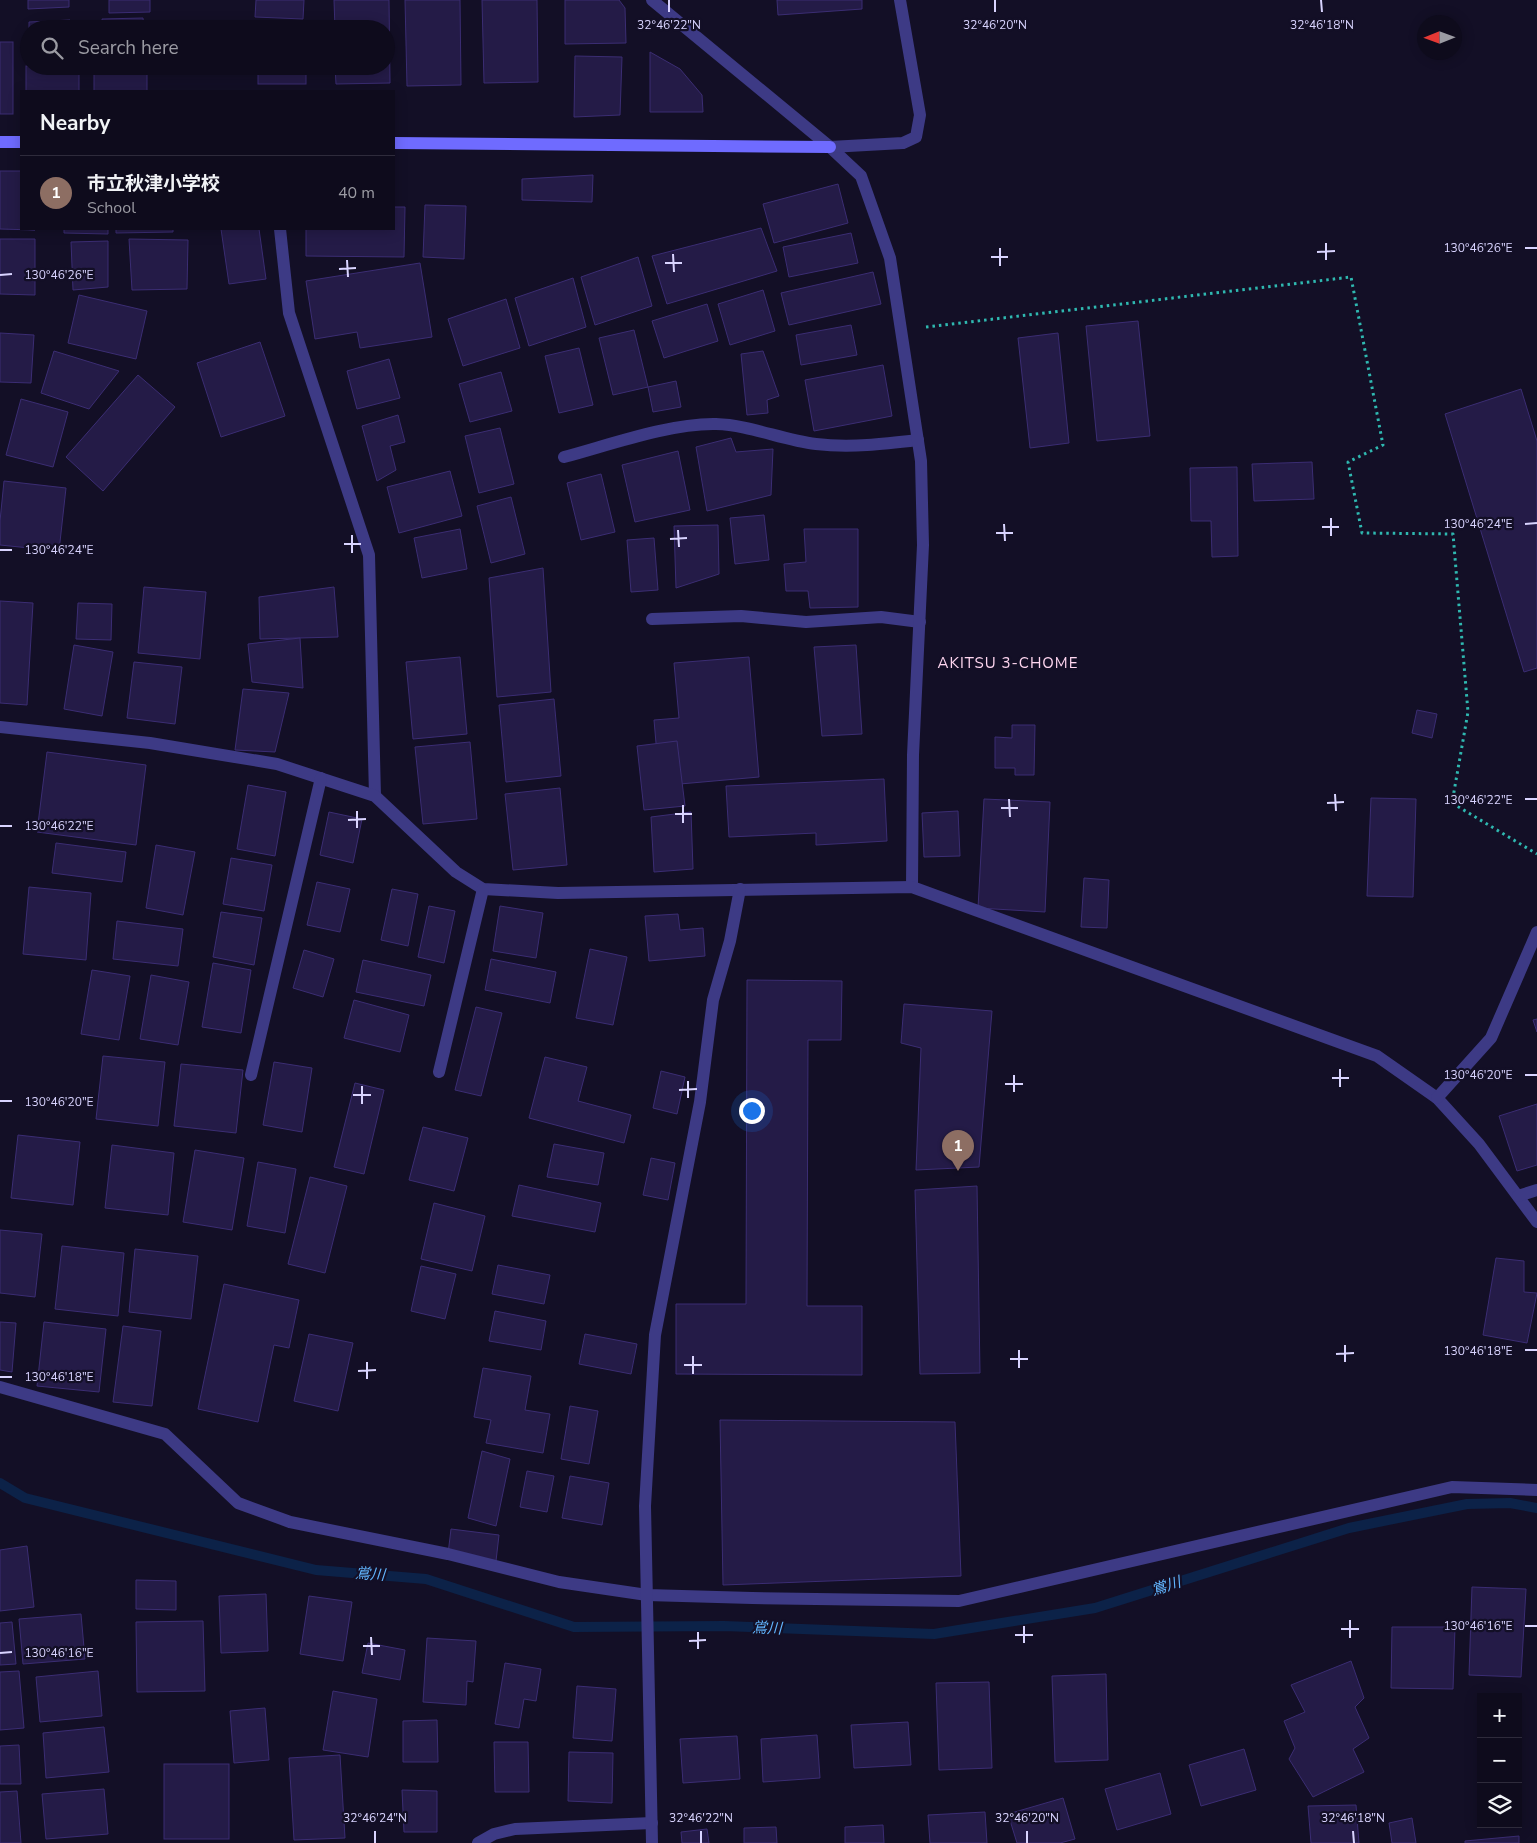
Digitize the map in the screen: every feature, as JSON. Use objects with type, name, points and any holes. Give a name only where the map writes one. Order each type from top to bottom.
[{"type":"street","points":[[652,0],[830,146],[861,176],[890,258],[921,461],[923,545],[913,755],[912,887]]},
{"type":"street","points":[[395,142],[830,146],[903,143],[916,137],[920,115],[900,0]]},
{"type":"street","points":[[0,142],[20,142]]},
{"type":"street","points":[[280,230],[289,313],[369,555],[375,796]]},
{"type":"street","points":[[564,457],[691,425],[717,424],[757,430],[815,444],[840,446],[873,445],[918,440]]},
{"type":"street","points":[[652,619],[741,616],[806,622],[880,617],[920,622]]},
{"type":"street","points":[[0,727],[150,743],[276,764],[375,796],[456,872],[483,889],[558,893],[912,887],[1377,1056],[1437,1098],[1479,1144],[1537,1222]]},
{"type":"street","points":[[251,1075],[321,778]]},
{"type":"street","points":[[439,1072],[483,889]]},
{"type":"street","points":[[652,1843],[645,1506],[655,1335],[700,1102],[713,1000],[730,942],[740,889]]},
{"type":"street","points":[[1437,1098],[1491,1038],[1537,932]]},
{"type":"street","points":[[1518,1196],[1537,1190]]},
{"type":"street","points":[[0,1387],[165,1434],[238,1503],[290,1522],[448,1554],[559,1582],[647,1599],[752,1598],[959,1601],[1452,1487],[1537,1490]]},
{"type":"street","points":[[478,1843],[494,1834],[515,1829],[652,1823]]},
{"type":"path","points":[[901,330],[1351,277],[1383,445],[1348,462],[1362,533],[1453,534],[1468,712],[1452,803],[1537,854]]},
{"type":"building","points":[[28,0],[69,0],[69,7],[28,9]]},
{"type":"building","points":[[109,0],[150,0],[150,12],[109,13]]},
{"type":"building","points":[[256,0],[304,0],[303,19],[255,17]]},
{"type":"building","points":[[334,0],[389,0],[389,20],[335,20]]},
{"type":"building","points":[[405,0],[460,0],[461,85],[407,86]]},
{"type":"building","points":[[482,0],[537,0],[538,82],[484,83]]},
{"type":"building","points":[[565,0],[619,0],[625,8],[626,43],[565,44]]},
{"type":"building","points":[[777,0],[862,0],[862,9],[778,15]]},
{"type":"building","points":[[143,18],[143,20],[102,20]]},
{"type":"building","points":[[0,42],[13,42],[13,114],[0,114]]},
{"type":"building","points":[[650,52],[680,69],[702,95],[703,112],[650,112]]},
{"type":"building","points":[[575,56],[622,57],[620,115],[574,117]]},
{"type":"building","points":[[26,75],[79,75],[79,90],[26,90]]},
{"type":"building","points":[[94,75],[147,75],[147,90],[94,90]]},
{"type":"building","points":[[258,75],[306,75],[306,84],[258,84]]},
{"type":"building","points":[[336,75],[390,75],[390,83],[336,84]]},
{"type":"building","points":[[0,171],[20,171],[20,230],[0,229]]},
{"type":"building","points":[[593,175],[592,202],[522,200],[522,179]]},
{"type":"building","points":[[838,184],[848,223],[774,243],[763,204]]},
{"type":"building","points":[[425,205],[466,206],[464,259],[423,257]]},
{"type":"building","points":[[395,207],[405,207],[404,257],[306,256],[306,230],[395,230]]},
{"type":"building","points":[[761,228],[777,271],[667,304],[652,256]]},
{"type":"building","points":[[64,230],[108,230],[108,234],[64,233]]},
{"type":"building","points":[[116,230],[173,230],[173,232],[116,233]]},
{"type":"building","points":[[221,230],[259,230],[266,279],[229,284]]},
{"type":"building","points":[[851,233],[858,263],[789,277],[783,247]]},
{"type":"building","points":[[0,239],[35,239],[35,295],[0,294]]},
{"type":"building","points":[[129,239],[188,240],[187,289],[132,290]]},
{"type":"building","points":[[108,241],[108,287],[73,290],[71,242]]},
{"type":"building","points":[[638,257],[652,306],[595,325],[581,277]]},
{"type":"building","points":[[420,263],[432,337],[360,348],[357,332],[315,339],[306,281]]},
{"type":"building","points":[[873,272],[881,304],[789,325],[781,293]]},
{"type":"building","points":[[573,278],[586,327],[529,346],[515,298]]},
{"type":"building","points":[[763,290],[775,331],[730,345],[718,304]]},
{"type":"building","points":[[79,295],[147,311],[136,359],[68,343]]},
{"type":"building","points":[[506,299],[520,348],[463,366],[448,319]]},
{"type":"building","points":[[707,304],[718,341],[664,358],[652,321]]},
{"type":"building","points":[[1138,321],[1150,436],[1097,441],[1086,326]]},
{"type":"building","points":[[851,325],[857,355],[801,365],[796,335]]},
{"type":"building","points":[[634,330],[648,387],[613,395],[599,338]]},
{"type":"building","points":[[0,333],[34,335],[31,383],[0,382]]},
{"type":"building","points":[[1058,333],[1069,443],[1030,448],[1018,338]]},
{"type":"building","points":[[260,342],[285,416],[221,437],[197,363]]},
{"type":"building","points":[[579,348],[593,405],[559,413],[545,356]]},
{"type":"building","points":[[54,351],[119,371],[89,409],[41,393]]},
{"type":"building","points":[[763,351],[779,396],[767,400],[768,413],[747,415],[741,354]]},
{"type":"building","points":[[389,359],[400,398],[357,409],[347,371]]},
{"type":"building","points":[[883,365],[892,416],[814,431],[805,380]]},
{"type":"building","points":[[501,372],[512,411],[470,422],[459,384]]},
{"type":"building","points":[[138,375],[175,407],[103,491],[66,457]]},
{"type":"building","points":[[676,381],[681,407],[653,412],[648,387]]},
{"type":"building","points":[[1521,389],[1537,441],[1537,668],[1524,672],[1445,414]]},
{"type":"building","points":[[21,399],[68,412],[53,467],[6,455]]},
{"type":"building","points":[[398,415],[405,442],[390,446],[396,470],[377,481],[362,426]]},
{"type":"building","points":[[500,428],[514,484],[479,493],[465,436]]},
{"type":"building","points":[[731,438],[736,452],[773,449],[771,495],[707,511],[696,447]]},
{"type":"building","points":[[678,451],[690,510],[635,522],[622,465]]},
{"type":"building","points":[[1312,462],[1314,499],[1254,501],[1252,464]]},
{"type":"building","points":[[1237,467],[1238,556],[1212,557],[1211,521],[1191,521],[1190,468]]},
{"type":"building","points":[[450,471],[462,516],[399,533],[387,487]]},
{"type":"building","points":[[601,474],[615,532],[581,540],[567,483]]},
{"type":"building","points":[[4,481],[66,488],[59,551],[0,545]]},
{"type":"building","points":[[511,497],[525,554],[491,563],[477,506]]},
{"type":"building","points":[[764,515],[769,560],[735,564],[730,518]]},
{"type":"building","points":[[718,525],[719,574],[676,588],[674,526]]},
{"type":"building","points":[[460,529],[467,569],[422,578],[414,538]]},
{"type":"building","points":[[804,529],[858,529],[858,607],[810,608],[808,591],[786,591],[784,564],[806,562]]},
{"type":"building","points":[[654,538],[658,590],[631,592],[627,540]]},
{"type":"building","points":[[543,568],[551,692],[497,697],[489,578]]},
{"type":"building","points":[[144,587],[206,592],[200,659],[138,653]]},
{"type":"building","points":[[334,587],[338,637],[260,639],[259,597]]},
{"type":"building","points":[[0,601],[33,603],[27,705],[0,703]]},
{"type":"building","points":[[78,603],[112,604],[111,640],[76,639]]},
{"type":"building","points":[[300,638],[303,688],[252,682],[248,644]]},
{"type":"building","points":[[74,645],[113,652],[102,716],[64,709]]},
{"type":"building","points":[[856,645],[862,734],[822,736],[814,647]]},
{"type":"building","points":[[460,657],[467,734],[413,739],[406,662]]},
{"type":"building","points":[[749,657],[759,777],[680,784],[678,764],[658,766],[654,720],[679,718],[674,663]]},
{"type":"building","points":[[134,662],[182,667],[175,724],[127,718]]},
{"type":"building","points":[[243,689],[289,693],[275,752],[235,750]]},
{"type":"building","points":[[554,699],[561,776],[506,782],[499,705]]},
{"type":"building","points":[[1417,710],[1437,714],[1432,738],[1412,733]]},
{"type":"building","points":[[1012,725],[1035,725],[1034,775],[1015,775],[1015,768],[995,768],[995,737],[1012,738]]},
{"type":"building","points":[[677,741],[685,806],[644,810],[637,746]]},
{"type":"building","points":[[470,742],[477,819],[423,824],[415,747]]},
{"type":"building","points":[[47,752],[146,765],[136,845],[37,832]]},
{"type":"building","points":[[884,779],[887,841],[816,845],[816,833],[729,837],[726,786]]},
{"type":"building","points":[[248,785],[286,792],[275,856],[237,849]]},
{"type":"building","points":[[560,788],[567,865],[513,870],[505,794]]},
{"type":"building","points":[[1371,798],[1416,799],[1413,897],[1367,896]]},
{"type":"building","points":[[984,799],[1050,802],[1045,912],[978,908]]},
{"type":"building","points":[[958,811],[960,856],[924,857],[922,813]]},
{"type":"building","points":[[329,812],[362,819],[353,863],[320,855]]},
{"type":"building","points":[[691,812],[693,869],[654,872],[651,817]]},
{"type":"building","points":[[56,843],[126,852],[122,882],[52,873]]},
{"type":"building","points":[[156,845],[195,852],[183,915],[146,908]]},
{"type":"building","points":[[231,858],[272,865],[264,911],[223,904]]},
{"type":"building","points":[[1084,878],[1109,880],[1107,928],[1081,927]]},
{"type":"building","points":[[317,882],[350,889],[340,932],[307,925]]},
{"type":"building","points":[[29,887],[91,893],[86,960],[23,954]]},
{"type":"building","points":[[392,889],[418,894],[408,946],[381,940]]},
{"type":"building","points":[[429,906],[455,911],[444,963],[418,957]]},
{"type":"building","points":[[500,906],[543,913],[536,958],[493,951]]},
{"type":"building","points":[[221,912],[262,918],[254,965],[213,957]]},
{"type":"building","points":[[678,914],[680,930],[703,928],[705,956],[649,961],[645,916]]},
{"type":"building","points":[[117,921],[183,929],[178,966],[113,959]]},
{"type":"building","points":[[590,949],[627,957],[613,1025],[576,1018]]},
{"type":"building","points":[[304,950],[334,959],[323,997],[293,988]]},
{"type":"building","points":[[491,959],[556,972],[550,1003],[485,990]]},
{"type":"building","points":[[363,960],[431,975],[424,1006],[356,992]]},
{"type":"building","points":[[213,963],[251,970],[241,1033],[202,1027]]},
{"type":"building","points":[[92,970],[130,976],[119,1040],[81,1034]]},
{"type":"building","points":[[151,975],[189,982],[178,1045],[140,1039]]},
{"type":"building","points":[[747,980],[842,981],[841,1040],[808,1040],[807,1306],[862,1306],[862,1375],[676,1374],[676,1304],[746,1304]]},
{"type":"building","points":[[354,1000],[409,1015],[400,1052],[344,1038]]},
{"type":"building","points":[[904,1004],[992,1011],[979,1167],[916,1170],[921,1048],[901,1043]]},
{"type":"building","points":[[476,1007],[502,1013],[481,1096],[455,1090]]},
{"type":"building","points":[[1537,1019],[1537,1032],[1533,1020]]},
{"type":"building","points":[[103,1056],[165,1062],[158,1126],[96,1119]]},
{"type":"building","points":[[545,1057],[587,1067],[578,1101],[631,1115],[624,1143],[529,1118]]},
{"type":"building","points":[[274,1062],[312,1068],[302,1132],[263,1125]]},
{"type":"building","points":[[181,1064],[243,1070],[236,1133],[174,1126]]},
{"type":"building","points":[[661,1071],[685,1077],[677,1114],[653,1108]]},
{"type":"building","points":[[355,1083],[384,1090],[364,1174],[334,1167]]},
{"type":"building","points":[[1537,1104],[1537,1165],[1517,1171],[1499,1116]]},
{"type":"building","points":[[423,1127],[468,1138],[454,1191],[409,1180]]},
{"type":"building","points":[[18,1135],[80,1142],[73,1205],[11,1198]]},
{"type":"building","points":[[554,1144],[604,1153],[598,1185],[547,1177]]},
{"type":"building","points":[[112,1145],[174,1153],[168,1215],[105,1208]]},
{"type":"building","points":[[195,1150],[244,1158],[232,1230],[183,1222]]},
{"type":"building","points":[[651,1158],[675,1163],[668,1200],[643,1195]]},
{"type":"building","points":[[258,1162],[296,1169],[285,1233],[247,1226]]},
{"type":"building","points":[[310,1177],[347,1186],[325,1273],[288,1264]]},
{"type":"building","points":[[519,1185],[601,1203],[595,1232],[512,1216]]},
{"type":"building","points":[[977,1186],[980,1373],[920,1374],[915,1190]]},
{"type":"building","points":[[434,1203],[485,1216],[472,1271],[421,1259]]},
{"type":"building","points":[[0,1230],[42,1234],[35,1297],[0,1293]]},
{"type":"building","points":[[62,1246],[124,1253],[118,1316],[55,1309]]},
{"type":"building","points":[[135,1249],[198,1256],[191,1319],[129,1312]]},
{"type":"building","points":[[1496,1258],[1524,1261],[1524,1292],[1537,1293],[1527,1343],[1483,1335]]},
{"type":"building","points":[[498,1265],[550,1275],[544,1304],[492,1294]]},
{"type":"building","points":[[421,1266],[456,1274],[445,1319],[411,1311]]},
{"type":"building","points":[[224,1284],[299,1300],[289,1348],[274,1345],[258,1422],[198,1409]]},
{"type":"building","points":[[495,1311],[546,1321],[541,1350],[489,1341]]},
{"type":"building","points":[[0,1322],[16,1323],[12,1372],[0,1370]]},
{"type":"building","points":[[44,1322],[106,1329],[99,1392],[37,1386]]},
{"type":"building","points":[[123,1326],[161,1331],[152,1406],[113,1402]]},
{"type":"building","points":[[309,1334],[353,1343],[338,1411],[294,1401]]},
{"type":"building","points":[[585,1334],[637,1344],[631,1374],[579,1364]]},
{"type":"building","points":[[483,1368],[531,1376],[525,1410],[550,1414],[543,1453],[486,1443],[491,1420],[474,1417]]},
{"type":"building","points":[[570,1406],[598,1411],[589,1464],[561,1459]]},
{"type":"building","points":[[720,1420],[955,1422],[961,1576],[723,1585]]},
{"type":"building","points":[[482,1451],[510,1459],[496,1526],[468,1518]]},
{"type":"building","points":[[527,1471],[554,1476],[547,1512],[520,1507]]},
{"type":"building","points":[[570,1476],[609,1483],[602,1525],[562,1518]]},
{"type":"building","points":[[451,1529],[499,1535],[496,1561],[448,1554]]},
{"type":"building","points":[[27,1546],[34,1607],[0,1611],[0,1550]]},
{"type":"building","points":[[136,1580],[176,1581],[176,1610],[136,1609]]},
{"type":"building","points":[[1472,1587],[1526,1589],[1521,1677],[1469,1675]]},
{"type":"building","points":[[266,1594],[268,1651],[221,1653],[219,1596]]},
{"type":"building","points":[[309,1596],[352,1602],[343,1661],[300,1654]]},
{"type":"building","points":[[81,1614],[85,1659],[23,1664],[19,1619]]},
{"type":"building","points":[[203,1621],[205,1691],[137,1692],[136,1622]]},
{"type":"building","points":[[12,1622],[16,1664],[0,1665],[0,1623]]},
{"type":"building","points":[[1392,1627],[1455,1627],[1453,1689],[1391,1688]]},
{"type":"building","points":[[427,1638],[476,1641],[473,1682],[467,1681],[466,1705],[423,1702]]},
{"type":"building","points":[[368,1643],[405,1650],[400,1680],[362,1673]]},
{"type":"building","points":[[1351,1661],[1364,1698],[1355,1707],[1369,1738],[1353,1749],[1364,1772],[1313,1797],[1289,1759],[1295,1748],[1284,1721],[1305,1712],[1291,1685]]},
{"type":"building","points":[[505,1663],[541,1669],[536,1701],[524,1699],[519,1728],[495,1724]]},
{"type":"building","points":[[19,1671],[24,1728],[0,1730],[0,1672]]},
{"type":"building","points":[[98,1671],[102,1716],[40,1722],[36,1677]]},
{"type":"building","points":[[1106,1674],[1108,1760],[1055,1762],[1052,1676]]},
{"type":"building","points":[[989,1682],[992,1768],[939,1770],[936,1683]]},
{"type":"building","points":[[577,1686],[616,1689],[612,1741],[573,1738]]},
{"type":"building","points":[[333,1691],[377,1699],[368,1757],[323,1750]]},
{"type":"building","points":[[265,1708],[269,1760],[234,1763],[230,1711]]},
{"type":"building","points":[[437,1720],[438,1762],[403,1762],[403,1721]]},
{"type":"building","points":[[908,1722],[911,1765],[854,1768],[851,1725]]},
{"type":"building","points":[[104,1727],[109,1772],[46,1778],[43,1733]]},
{"type":"building","points":[[817,1735],[820,1778],[763,1782],[761,1739]]},
{"type":"building","points":[[737,1736],[740,1779],[683,1783],[680,1739]]},
{"type":"building","points":[[494,1742],[528,1742],[529,1792],[495,1792]]},
{"type":"building","points":[[19,1745],[21,1784],[0,1784],[0,1746]]},
{"type":"building","points":[[1244,1749],[1256,1790],[1201,1806],[1189,1765]]},
{"type":"building","points":[[569,1752],[613,1753],[612,1803],[568,1801]]},
{"type":"building","points":[[340,1755],[345,1838],[294,1840],[289,1758]]},
{"type":"building","points":[[164,1764],[229,1764],[229,1839],[164,1839]]},
{"type":"building","points":[[1160,1773],[1171,1814],[1117,1830],[1105,1789]]},
{"type":"building","points":[[104,1789],[108,1834],[46,1839],[42,1794]]},
{"type":"building","points":[[402,1790],[437,1791],[437,1832],[404,1832]]},
{"type":"building","points":[[17,1791],[21,1843],[0,1843],[0,1792]]},
{"type":"building","points":[[1063,1798],[1075,1839],[1060,1843],[1017,1843],[1008,1814]]},
{"type":"building","points":[[1356,1805],[1359,1843],[1311,1843],[1308,1806]]},
{"type":"building","points":[[985,1812],[987,1843],[930,1843],[928,1815]]},
{"type":"building","points":[[1412,1818],[1416,1843],[1392,1843],[1389,1823]]},
{"type":"building","points":[[883,1825],[884,1843],[845,1843],[845,1827]]},
{"type":"building","points":[[776,1827],[777,1843],[744,1843],[744,1828]]},
{"type":"building","points":[[707,1829],[709,1843],[682,1843],[681,1832]]},
{"type":"building","points":[[1519,1836],[1519,1843],[1465,1843],[1465,1841]]},
{"type":"waterway","name":"鴬川","points":[[0,1483],[25,1498],[316,1570],[426,1579],[574,1627],[724,1626],[934,1634],[1095,1608],[1349,1528],[1467,1504],[1510,1503],[1537,1508]]},
{"type":"place","name":"市立秋津小学校","points":[[958,1171]]},
{"type":"district","name":"AKITSU 3-CHOME","points":[[1008,663]]}]
